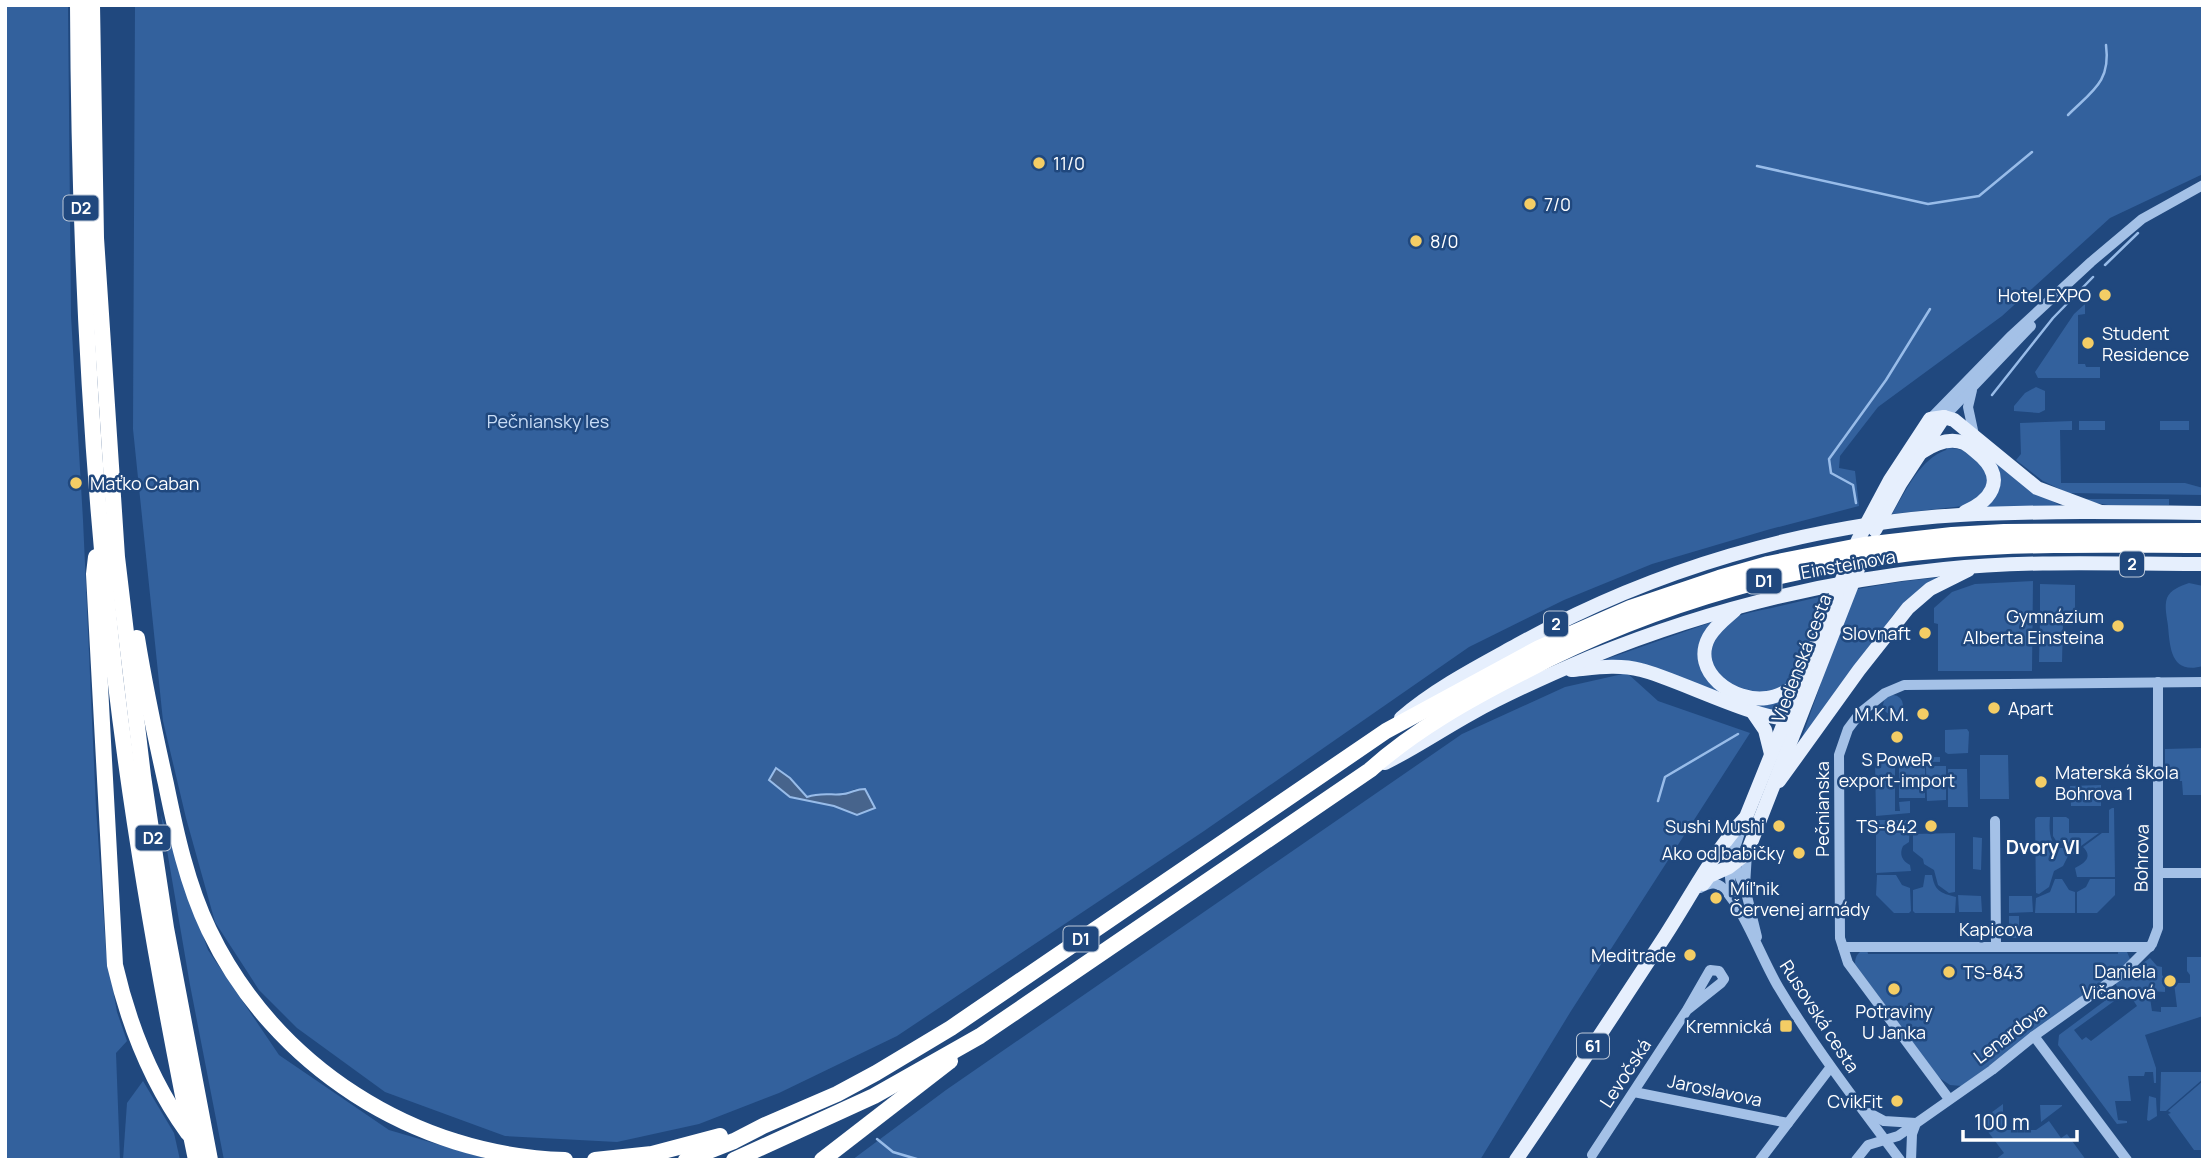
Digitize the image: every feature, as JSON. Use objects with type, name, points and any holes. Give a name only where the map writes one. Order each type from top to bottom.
[{"type":"highway","name":"D2","points":[[78,5],[82,238],[100,529],[130,788],[164,998],[196,1160]]},
{"type":"highway","name":"D2","points":[[92,5],[96,238],[113,514],[143,776],[166,928],[210,1160]]},
{"type":"highway","points":[[113,514],[125,557],[148,702],[182,853],[209,931],[249,997],[278,1032],[319,1069],[387,1114],[460,1143],[508,1154],[565,1160]]},
{"type":"highway","points":[[100,529],[94,574],[116,965],[123,999],[145,1060],[167,1103],[210,1160]]},
{"type":"highway","name":"D1","points":[[763,1126],[837,1094],[912,1052],[1386,731],[1494,671],[1583,628],[1676,592],[1768,564],[1864,545],[1952,535],[2064,530],[2203,531]]},
{"type":"highway","name":"D1","points":[[979,1036],[1370,770],[1400,744],[1479,696],[1544,661],[1635,621],[1724,591],[1819,568],[1953,549],[2066,545],[2203,545]]},
{"type":"highway","points":[[734,1160],[874,1096],[979,1036]]},
{"type":"highway","points":[[822,1160],[939,1071],[979,1036]]},
{"type":"highway","points":[[594,1160],[666,1151],[730,1132],[763,1126]]},
{"type":"highway","points":[[686,1160],[734,1142],[763,1126]]},
{"type":"main road","name":"2","points":[[1939,414],[1948,427],[1969,439],[1992,470],[1992,491],[1984,502],[1958,515]]},
{"type":"main road","name":"Viedenská cesta","points":[[1895,482],[1920,453],[1939,414]]},
{"type":"main road","name":"Viedenská cesta","points":[[1701,881],[1747,853],[1801,710],[1858,540],[1939,414]]},
{"type":"main road","points":[[1920,453],[1942,442],[1969,439],[2037,488],[2101,512]]},
{"type":"main road","name":"Einsteinova","points":[[1386,731],[1420,702],[1572,615],[1660,579],[1745,552],[1882,523],[1958,515],[2203,513]]},
{"type":"main road","name":"Einsteinova","points":[[1370,770],[1474,712],[1559,671],[1651,635],[1739,607],[1853,581],[1976,566],[2203,564]]},
{"type":"main road","name":"2","points":[[1768,796],[1859,670],[1908,608],[1936,586],[1976,566]]},
{"type":"main road","name":"2","points":[[1739,607],[1708,639],[1704,657],[1711,675],[1725,688],[1754,698],[1779,695],[1797,686]]},
{"type":"main road","name":"Viedenská cesta","points":[[1516,1160],[1730,834],[1746,817],[1797,686],[1825,634]]},
{"type":"main road","name":"2","points":[[1559,671],[1632,668],[1659,675],[1752,711],[1784,719]]},
{"type":"main road","points":[[1784,719],[1790,719],[1801,710]]},
{"type":"main road","points":[[1752,711],[1765,730],[1770,754]]},
{"type":"street","name":"Viedenská cesta","points":[[1939,414],[2010,337],[2091,262],[2142,219],[2203,185]]},
{"type":"street","name":"Viedenská cesta","points":[[1939,414],[1973,387],[2059,293]]},
{"type":"street","points":[[1969,439],[1968,407],[1973,387]]},
{"type":"street","name":"Bohrova","points":[[2150,947],[2158,928],[2158,682]]},
{"type":"street","name":"Pečnianska","points":[[1949,1099],[1850,966],[1840,938],[1839,755],[1847,729],[1869,704],[1904,685],[2203,682]]},
{"type":"street","name":"Rusovská cesta","points":[[1746,817],[1732,863],[1732,899],[1786,999],[1830,1068],[1900,1160]]},
{"type":"street","points":[[1995,821],[1996,946]]},
{"type":"street","name":"Rusovská cesta","points":[[1745,888],[1747,853]]},
{"type":"street","name":"Rusovská cesta","points":[[1732,863],[1745,888],[1762,957]]},
{"type":"street","points":[[2158,873],[2203,873]]},
{"type":"street","points":[[1701,881],[1717,884],[1732,899]]},
{"type":"street","name":"Kapicova","points":[[1843,947],[2150,947]]},
{"type":"street","name":"Lenardova","points":[[1856,1160],[1868,1145],[1898,1136],[1992,1070],[2129,967],[2150,947]]},
{"type":"street","name":"Levočská","points":[[1593,1158],[1687,1010]]},
{"type":"street","points":[[2034,1036],[2127,1160]]},
{"type":"street","points":[[1760,1160],[1830,1068]]},
{"type":"street","name":"Jaroslavova","points":[[1634,1092],[1788,1123]]},
{"type":"street","points":[[1860,1107],[1884,1121],[1916,1123],[1912,1134],[1911,1160]]},
{"type":"green space","points":[[5,5],[68,5],[71,316],[96,808],[106,951],[117,1012],[127,1041],[116,1053],[120,1160],[5,1160]]},
{"type":"green space","name":"Pečniansky les","points":[[135,5],[2203,5],[2203,174],[2110,218],[2002,316],[1878,407],[1840,456],[1839,468],[1855,471],[1859,506],[1652,564],[1564,600],[1469,647],[1204,831],[897,1036],[779,1093],[699,1124],[617,1142],[505,1136],[385,1092],[297,1028],[259,990],[215,922],[163,721],[133,429]],"holes":[[[776,769],[790,778],[807,797],[844,793],[855,789],[870,800],[875,808],[857,815],[834,806],[790,797],[769,780]]]},
{"type":"green space","points":[[2085,304],[2085,314],[2078,315],[2078,364],[2100,367],[2100,378],[2038,378],[2035,372],[2074,314]]},
{"type":"green space","points":[[2036,387],[2045,391],[2045,410],[2039,413],[2014,411],[2014,406],[2025,393]]},
{"type":"green space","points":[[2072,421],[2072,430],[2060,430],[2061,483],[2185,483],[2203,488],[2203,495],[2068,493],[2043,481],[2016,460],[2021,454],[2020,423]]},
{"type":"green space","points":[[2079,421],[2105,421],[2105,430],[2079,430]]},
{"type":"green space","points":[[2160,421],[2189,421],[2189,430],[2160,430]]},
{"type":"green space","points":[[1954,426],[2030,489],[2061,506],[1983,509],[1999,483]]},
{"type":"green space","points":[[1947,448],[1969,453],[1979,462],[1991,482],[1972,505],[1892,514],[1921,469]]},
{"type":"green space","points":[[2073,499],[2169,499],[2169,505],[2108,505]]},
{"type":"green space","points":[[1945,577],[1916,595],[1893,615],[1798,749],[1821,683],[1794,676],[1787,686],[1761,695],[1723,683],[1709,661],[1717,631],[1736,617],[1860,589]]},
{"type":"green space","points":[[2033,581],[2032,671],[1938,671],[1938,624],[1934,623],[1934,608],[1952,592],[1975,584]]},
{"type":"green space","points":[[2189,583],[2203,586],[2203,666],[2192,668],[2184,667],[2174,658],[2166,608],[2170,593]]},
{"type":"green space","points":[[2040,584],[2075,585],[2075,616],[2040,616]]},
{"type":"green space","points":[[2040,620],[2063,620],[2062,662],[2039,662]]},
{"type":"green space","points":[[1715,621],[1701,644],[1725,693],[1789,695],[1780,716],[1601,661]]},
{"type":"green space","points":[[1627,673],[1658,701],[1750,733],[1571,1011],[1480,1160],[852,1160],[946,1090],[1462,734],[1565,687]]},
{"type":"green space","points":[[1893,695],[1900,698],[1903,705],[1900,712],[1893,715],[1886,712],[1883,705],[1886,698]]},
{"type":"green space","points":[[1967,729],[1968,753],[1945,752],[1945,730]]},
{"type":"green space","points":[[2203,748],[2203,795],[2183,795],[2182,781],[2165,781],[2165,749]]},
{"type":"green space","points":[[1980,755],[2008,755],[2009,799],[1980,799]]},
{"type":"green space","points":[[1940,757],[1940,762],[1895,761],[1895,811],[1900,811],[1899,802],[1910,801],[1910,813],[1876,816],[1875,758]]},
{"type":"green space","points":[[1899,764],[1925,764],[1925,798],[1899,798]]},
{"type":"green space","points":[[1926,766],[1946,766],[1946,800],[1927,801]]},
{"type":"green space","points":[[1948,769],[1967,769],[1968,807],[1948,807]]},
{"type":"green space","points":[[2101,785],[2101,806],[2071,806],[2070,786]]},
{"type":"green space","points":[[2112,808],[2115,877],[2077,877],[2075,868],[2088,857],[2083,847],[2102,833],[2109,833],[2109,810]]},
{"type":"green space","points":[[161,815],[208,950],[279,1055],[389,1130],[491,1160],[224,1160]]},
{"type":"green space","points":[[2037,817],[2050,817],[2051,838],[2057,848],[2074,848],[2074,854],[2068,856],[2063,866],[2054,871],[2049,887],[2039,894],[2036,893]]},
{"type":"green space","points":[[2053,817],[2069,819],[2069,833],[2099,833],[2081,846],[2058,844],[2053,836]]},
{"type":"green space","points":[[1878,820],[1910,820],[1909,842],[1903,846],[1901,854],[1910,865],[1911,871],[1876,873]]},
{"type":"green space","points":[[1955,833],[1955,892],[1949,893],[1938,885],[1934,870],[1924,864],[1923,859],[1913,851],[1913,834]]},
{"type":"green space","points":[[1973,837],[1982,838],[1981,870],[1973,869]]},
{"type":"green space","points":[[1877,875],[1896,875],[1902,885],[1910,888],[1909,913],[1894,913],[1876,895]]},
{"type":"green space","points":[[1925,875],[1932,875],[1939,890],[1956,897],[1955,913],[1913,911],[1913,890],[1923,887]]},
{"type":"green space","points":[[2055,879],[2062,879],[2069,890],[2075,892],[2075,913],[2035,913],[2036,898],[2050,892]]},
{"type":"green space","points":[[2090,879],[2115,879],[2115,895],[2097,913],[2077,913],[2077,892],[2086,887]]},
{"type":"green space","points":[[1958,895],[1981,896],[1982,912],[1959,912]]},
{"type":"green space","points":[[2009,896],[2032,896],[2033,912],[2009,913]]},
{"type":"green space","points":[[2009,916],[2019,916],[2019,938],[2012,938],[2009,933]]},
{"type":"green space","points":[[2118,948],[2127,952],[2129,963],[1962,1086],[1950,1085],[1938,1077],[1855,964],[1858,954],[1867,949],[1868,954],[2118,954]]},
{"type":"green space","points":[[2187,957],[2203,957],[2203,1016],[2145,1035],[2156,1068],[2156,1083],[2153,1072],[2145,1072],[2144,1076],[2128,1076],[2131,1101],[2115,1101],[2118,1120],[2127,1123],[2117,1124],[2058,1045],[2059,1035],[2114,994],[2117,999],[2074,1030],[2082,1040],[2086,1037],[2091,1041],[2137,1006],[2127,991],[2121,993],[2115,983],[2150,958],[2157,966],[2162,967],[2165,979],[2165,992],[2149,991],[2152,1011],[2161,1012],[2161,1007],[2177,1007],[2174,983],[2190,983]]},
{"type":"green space","points":[[2161,1072],[2203,1072],[2203,1079],[2166,1111],[2160,1111]]},
{"type":"green space","points":[[143,1081],[174,1133],[180,1160],[123,1160],[127,1103]]},
{"type":"green space","points":[[2203,1081],[2203,1150],[2194,1150],[2168,1111]]},
{"type":"green space","points":[[2149,1096],[2156,1098],[2157,1116],[2149,1121],[2147,1120]]},
{"type":"green space","points":[[2003,1104],[2003,1130],[2036,1130],[2049,1121],[2061,1138],[2067,1134],[2086,1160],[1995,1160],[2004,1153],[1980,1121]]},
{"type":"green space","points":[[2040,1105],[2062,1105],[2062,1106],[2041,1122]]},
{"type":"shaded area","points":[[776,768],[790,778],[807,797],[865,789],[875,808],[857,815],[834,806],[790,797],[769,780]]},
{"type":"waterway","points":[[2068,115],[2103,77],[2107,58],[2106,45]]},
{"type":"waterway","points":[[1757,166],[1928,204],[1979,196],[2032,152]]},
{"type":"waterway","points":[[2105,265],[2138,233]]},
{"type":"waterway","points":[[1992,395],[2053,318],[2093,277]]},
{"type":"waterway","points":[[1856,503],[1853,485],[1831,473],[1829,459],[1886,380],[1930,309]]},
{"type":"waterway","points":[[1658,801],[1665,777],[1738,734]]},
{"type":"waterway","points":[[877,1139],[893,1152],[920,1160]]},
{"type":"place","name":"11/0","points":[[1039,163]]},
{"type":"place","name":"7/0","points":[[1530,204]]},
{"type":"place","name":"8/0","points":[[1416,241]]},
{"type":"place","name":"Hotel EXPO","points":[[2105,295]]},
{"type":"place","name":"Student Residence","points":[[2088,343]]},
{"type":"place","name":"Maťko Caban","points":[[76,483]]},
{"type":"place","name":"Gymnázium Alberta Einsteina","points":[[2118,626]]},
{"type":"place","name":"Slovnaft","points":[[1925,633]]},
{"type":"place","name":"Apart","points":[[1994,708]]},
{"type":"place","name":"M.K.M.","points":[[1923,714]]},
{"type":"place","name":"S PoweR export-import","points":[[1897,737]]},
{"type":"place","name":"Materská škola Bohrova 1","points":[[2041,782]]},
{"type":"place","name":"Sushi Mushi","points":[[1779,826]]},
{"type":"place","name":"TS-842","points":[[1931,826]]},
{"type":"place","name":"Ako od babičky","points":[[1799,853]]},
{"type":"place","name":"Míľnik Červenej armády","points":[[1716,898]]},
{"type":"place","name":"Meditrade","points":[[1690,955]]},
{"type":"place","name":"TS-843","points":[[1949,972]]},
{"type":"place","name":"Daniela Vičanová","points":[[2170,981]]},
{"type":"place","name":"Potraviny U Janka","points":[[1894,989]]},
{"type":"place","name":"Kremnická","points":[[1786,1026]]},
{"type":"place","name":"CvikFit","points":[[1897,1101]]},
{"type":"district","name":"Dvory VI","points":[[2043,847]]}]
